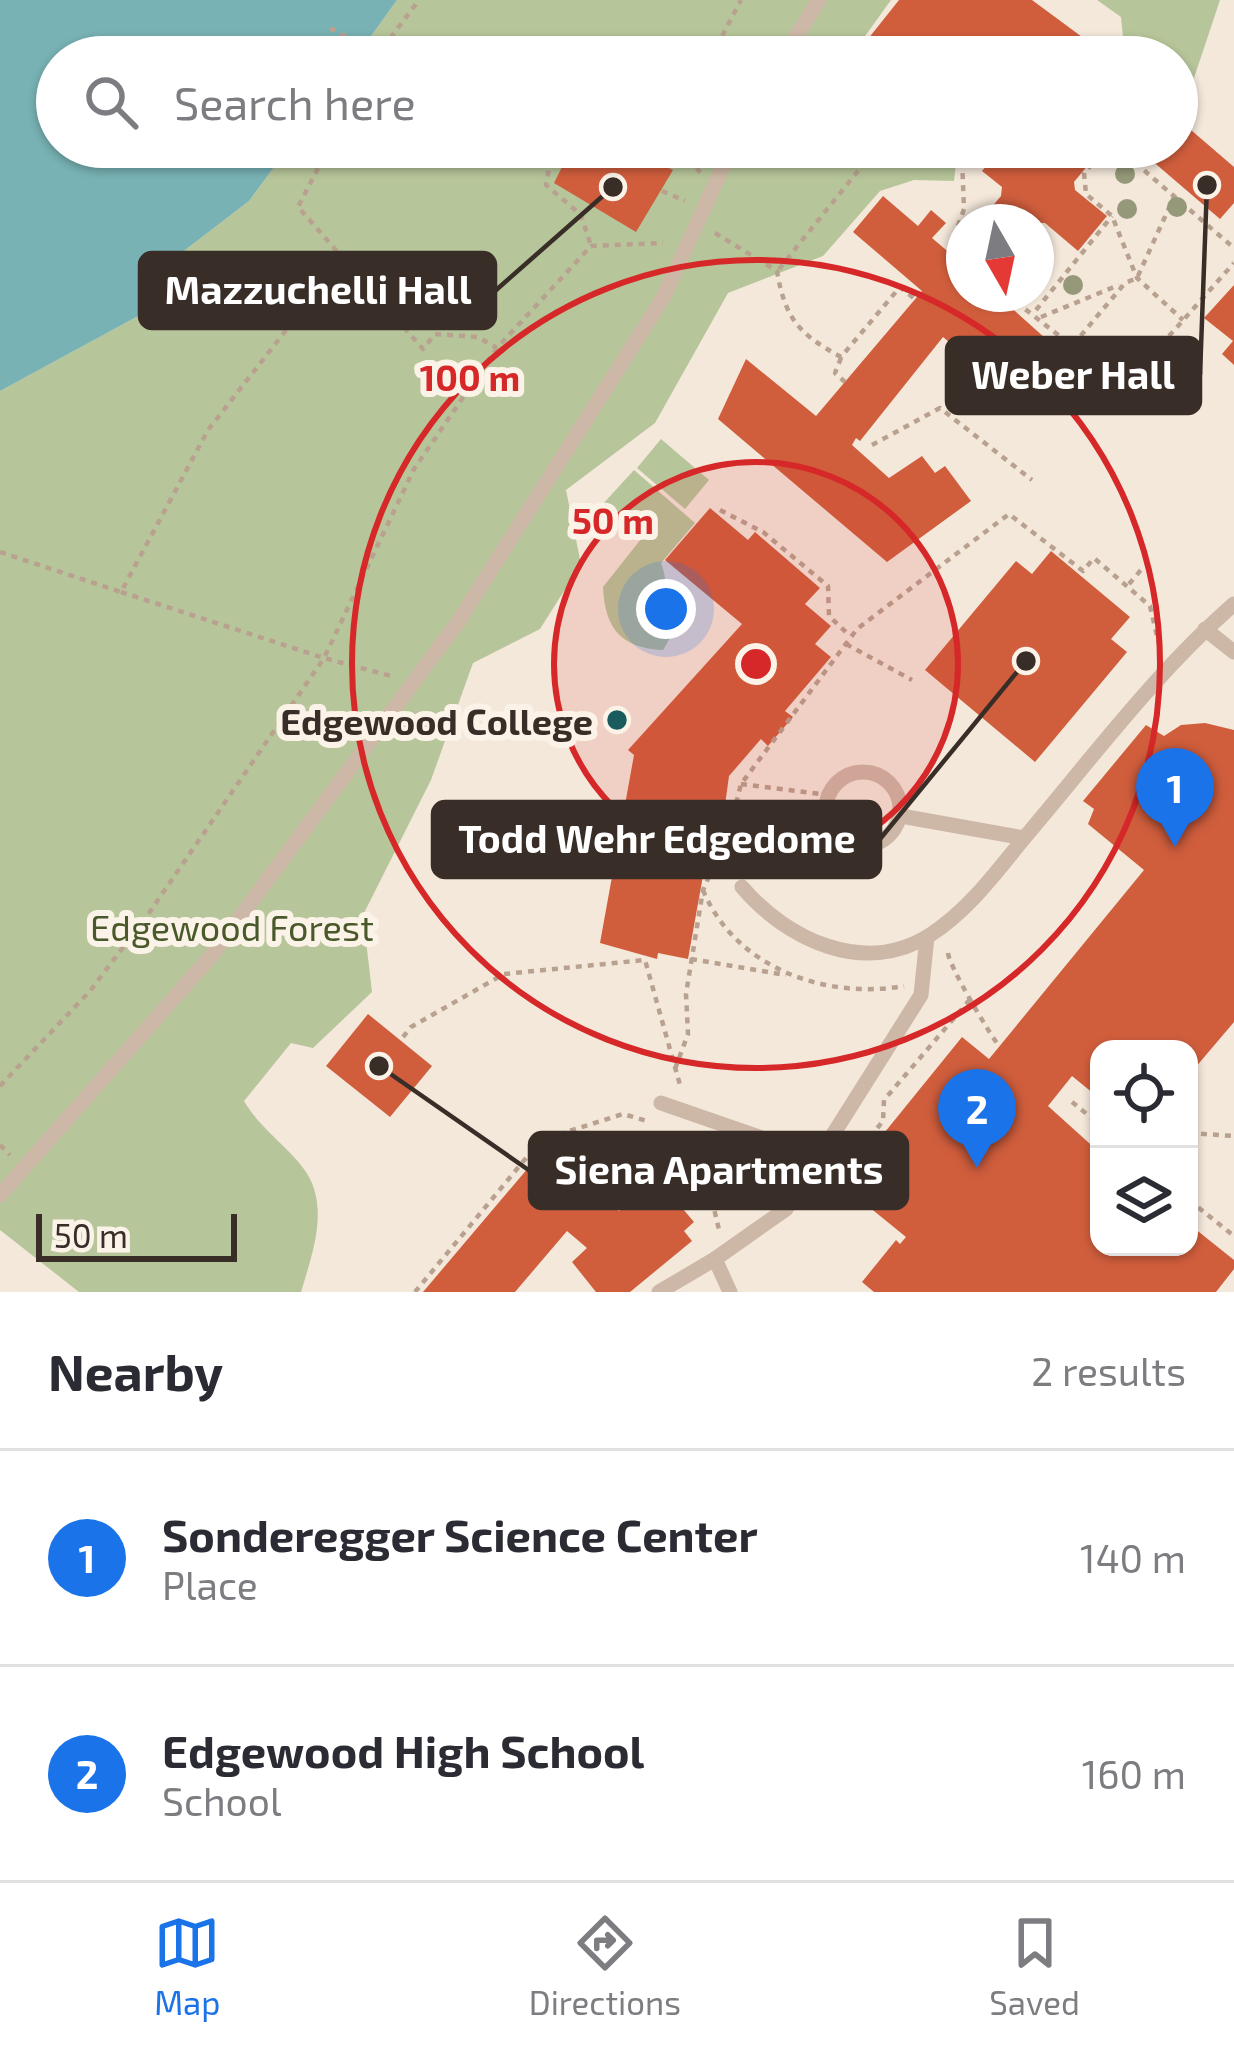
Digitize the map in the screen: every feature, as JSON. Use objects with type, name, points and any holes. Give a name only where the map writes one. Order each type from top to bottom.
[{"type":"lane","points":[[796,36],[819,0]]},
{"type":"lane","points":[[0,1195],[157,1023],[414,682],[576,440],[662,298],[721,168]]},
{"type":"lane","points":[[742,887],[792,933],[835,949],[882,951],[927,937],[972,902],[1172,666],[1234,604]]},
{"type":"lane","points":[[1205,629],[1234,652]]},
{"type":"lane","points":[[880,775],[897,792],[901,815],[897,827],[878,845],[841,840],[826,818],[829,795],[844,777],[880,775]]},
{"type":"lane","points":[[901,815],[1024,838]]},
{"type":"lane","points":[[659,1292],[787,1209],[920,995],[927,937]]},
{"type":"lane","points":[[661,1103],[779,1144],[813,1167]]},
{"type":"lane","points":[[715,1259],[730,1292]]},
{"type":"path","points":[[393,36],[419,0]]},
{"type":"path","points":[[722,36],[741,0]]},
{"type":"path","points":[[330,28],[344,36]]},
{"type":"path","points":[[318,168],[298,207],[423,349],[435,334],[478,337],[497,348]]},
{"type":"path","points":[[549,168],[546,185],[581,215],[591,246]]},
{"type":"path","points":[[777,271],[860,168]]},
{"type":"path","points":[[962,168],[964,204]]},
{"type":"path","points":[[1088,168],[1084,173],[1086,194],[1112,216],[1137,278],[1183,320]]},
{"type":"path","points":[[1141,168],[1234,248]]},
{"type":"path","points":[[662,191],[777,271],[791,322],[805,338],[842,357]]},
{"type":"path","points":[[1038,315],[1137,278],[1174,197]]},
{"type":"path","points":[[1038,315],[1112,216]]},
{"type":"path","points":[[0,1086],[90,991],[149,913],[323,658],[414,469],[497,348],[591,246],[685,241]]},
{"type":"path","points":[[1145,363],[1234,263]]},
{"type":"path","points":[[121,592],[208,430],[294,320],[349,267]]},
{"type":"path","points":[[1073,344],[1125,283]]},
{"type":"path","points":[[845,382],[835,373],[842,357],[900,286],[916,299]]},
{"type":"path","points":[[1033,312],[1117,381]]},
{"type":"path","points":[[872,445],[940,408],[1032,479]]},
{"type":"path","points":[[719,510],[763,532],[828,586],[829,616],[848,640],[912,680]]},
{"type":"path","points":[[675,1069],[688,1034],[691,958],[704,890],[728,832],[740,784],[848,640],[1009,514],[1083,571],[1094,558],[1127,586],[1154,612],[1161,656],[1172,666]]},
{"type":"path","points":[[0,552],[323,658],[414,682]]},
{"type":"path","points":[[1127,586],[1141,570]]},
{"type":"path","points":[[740,784],[829,795]]},
{"type":"path","points":[[953,945],[948,952],[951,970],[973,996],[1000,1046]]},
{"type":"path","points":[[691,958],[790,975]]},
{"type":"path","points":[[403,1037],[411,1027],[503,974],[645,959],[681,1090],[668,1086],[653,1123],[623,1114],[542,1140],[415,1292]]},
{"type":"path","points":[[832,1184],[883,1121],[884,1100],[973,996]]},
{"type":"path","points":[[1072,1102],[1090,1117]]},
{"type":"path","points":[[707,1121],[696,1145],[721,1236],[730,1250]]},
{"type":"path","points":[[1198,1133],[1234,1136]]},
{"type":"path","points":[[1198,1207],[1234,1236]]},
{"type":"green space","points":[[397,0],[891,0],[865,36],[371,36]]},
{"type":"green space","points":[[1097,0],[1220,0],[1198,66],[1198,36],[1123,36],[1121,17]]},
{"type":"green space","name":"Edgewood Forest","points":[[273,168],[956,168],[954,181],[914,180],[880,191],[823,256],[728,293],[655,423],[566,490],[581,564],[540,629],[473,663],[431,780],[363,915],[372,992],[313,1048],[291,1043],[244,1101],[306,1171],[316,1194],[316,1237],[301,1292],[79,1292],[0,1230],[0,391],[153,308],[176,257],[249,201]]},
{"type":"green space","points":[[661,439],[709,480],[685,509],[637,468]]},
{"type":"green space","points":[[634,470],[695,523],[661,563],[674,631],[663,650],[636,645],[618,634],[604,602],[603,587],[641,539],[601,506]]},
{"type":"water","points":[[0,0],[397,0],[371,36],[36,36],[36,168],[273,168],[249,201],[176,257],[153,308],[0,391]]},
{"type":"building","points":[[899,0],[1032,0],[1081,36],[870,36]]},
{"type":"building","points":[[1198,136],[1234,167],[1234,203],[1220,219],[1160,168],[1198,168]]},
{"type":"building","points":[[562,168],[673,170],[636,232],[554,183]]},
{"type":"building","points":[[984,168],[1086,168],[1074,182],[1075,190],[1107,216],[1078,251],[1054,231],[1054,204],[994,204],[1002,187],[982,171]]},
{"type":"building","points":[[883,196],[918,226],[931,210],[946,223],[932,238],[946,250],[946,312],[1016,312],[1084,373],[1060,402],[1036,382],[1017,399],[943,337],[852,445],[889,478],[922,456],[935,473],[945,466],[971,501],[887,562],[718,419],[746,359],[816,416],[922,291],[853,232]]},
{"type":"building","points":[[1234,285],[1234,365],[1222,354],[1233,341],[1204,318]]},
{"type":"building","points":[[710,508],[748,540],[755,532],[820,588],[805,604],[831,626],[815,644],[831,657],[785,711],[793,717],[768,746],[761,739],[729,776],[722,827],[712,826],[688,959],[658,953],[657,959],[600,943],[634,755],[628,750],[742,624],[665,560]]},
{"type":"building","points":[[1051,551],[1130,617],[1111,639],[1127,652],[1035,762],[925,670],[1016,561],[1032,574]]},
{"type":"building","points":[[1205,723],[1234,730],[1234,1022],[1198,1064],[1198,1040],[1090,1040],[1090,1091],[1072,1076],[1048,1106],[1090,1144],[1090,1256],[1198,1256],[1198,1231],[1234,1260],[1234,1269],[1216,1292],[874,1292],[862,1282],[896,1240],[900,1244],[906,1237],[842,1185],[962,1037],[989,1059],[1144,870],[1088,824],[1094,809],[1083,801],[1146,725],[1164,736],[1181,725]]},
{"type":"building","points":[[368,1014],[432,1066],[390,1117],[326,1066]]},
{"type":"building","points":[[545,1148],[619,1211],[655,1176],[694,1222],[684,1231],[692,1241],[630,1292],[596,1292],[572,1262],[587,1248],[567,1231],[515,1292],[423,1292]]},
{"type":"place","name":"Weber Hall","points":[[1207,185]]},
{"type":"place","name":"Mazzuchelli Hall","points":[[613,187]]},
{"type":"place","name":"Todd Wehr Edgedome","points":[[1026,661]]},
{"type":"place","name":"Edgewood College","points":[[617,720]]},
{"type":"place","name":"Sonderegger Science Center","points":[[1175,847]]},
{"type":"place","name":"Siena Apartments","points":[[379,1066]]},
{"type":"place","name":"Edgewood High School","points":[[977,1168]]}]
